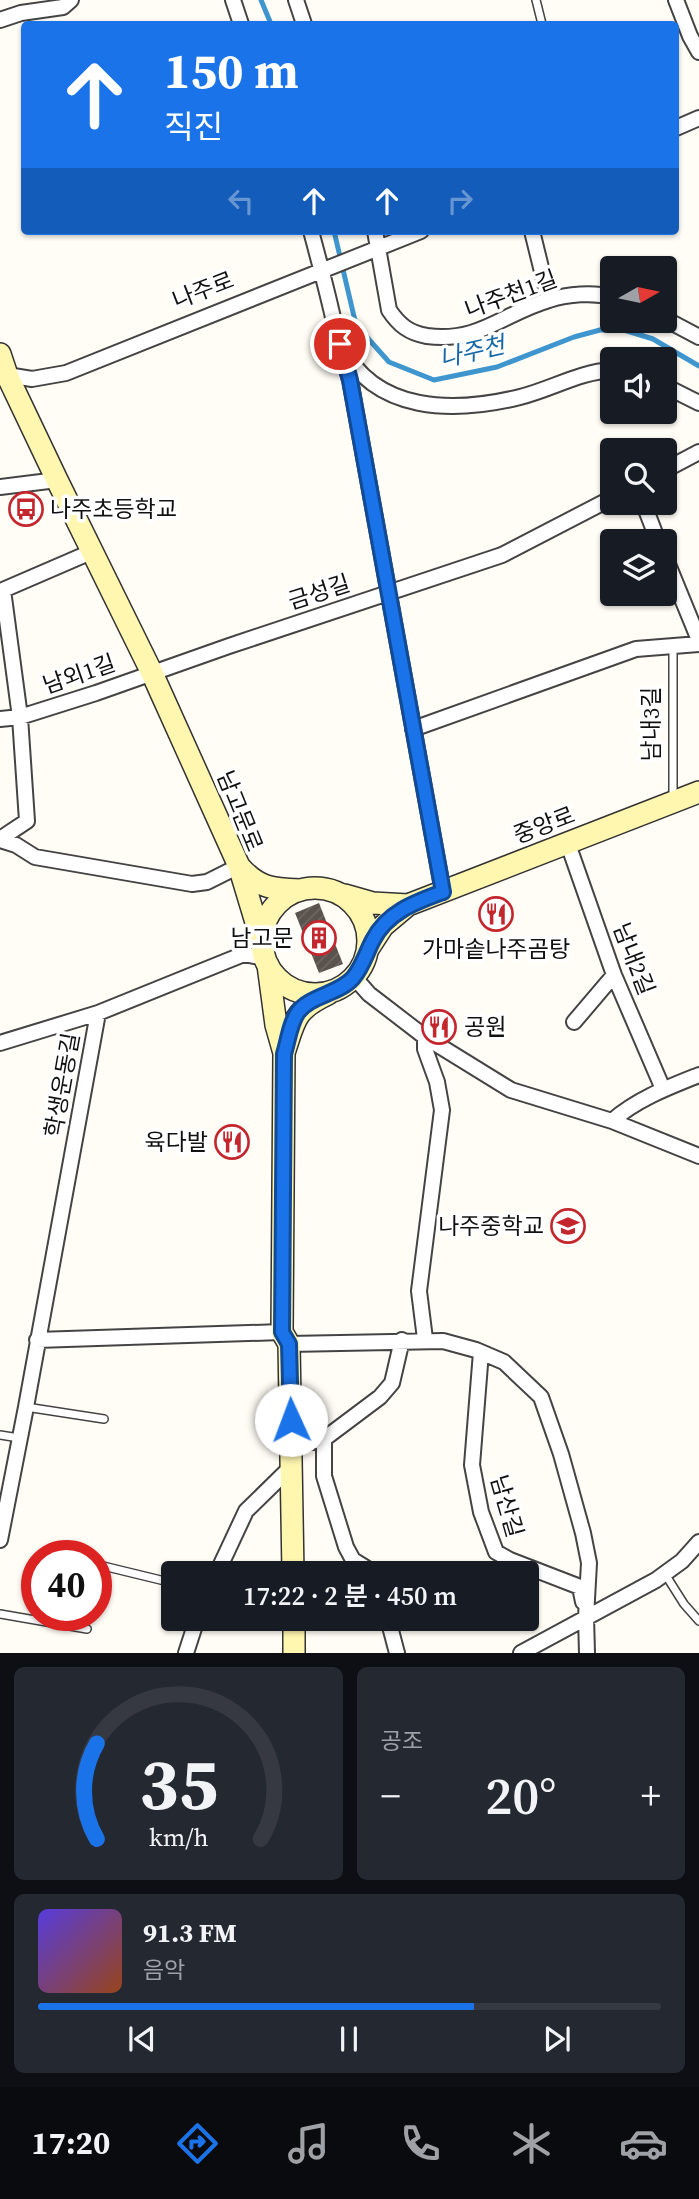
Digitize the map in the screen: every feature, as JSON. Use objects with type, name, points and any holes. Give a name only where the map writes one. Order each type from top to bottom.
[{"type":"street","points":[[0,20],[21,13],[63,7],[71,0]]},
{"type":"street","points":[[233,0],[240,21]]},
{"type":"street","points":[[296,0],[303,21]]},
{"type":"street","points":[[676,0],[699,52]]},
{"type":"street","points":[[679,127],[699,118]]},
{"type":"street","points":[[313,235],[326,270],[350,380],[443,892]]},
{"type":"street","name":"나주천1길","points":[[375,235],[389,310],[396,321],[407,330],[419,334],[448,338],[464,336],[549,300],[600,295]]},
{"type":"street","name":"나주로","points":[[4,375],[32,379],[66,373],[411,235]]},
{"type":"street","points":[[533,235],[549,300]]},
{"type":"street","points":[[677,325],[699,337]]},
{"type":"street","points":[[340,344],[358,369],[381,390],[412,402],[443,406],[520,397],[586,374],[600,372]]},
{"type":"street","name":"남고문로","points":[[0,354],[4,375],[152,673],[239,866],[207,882],[192,884],[34,857],[16,845],[0,839]]},
{"type":"street","points":[[677,392],[699,403]]},
{"type":"street","points":[[677,464],[699,452]]},
{"type":"street","points":[[0,488],[57,480]]},
{"type":"street","name":"금성길","points":[[152,673],[502,555],[600,504]]},
{"type":"street","name":"남외1길","points":[[0,839],[27,821],[20,717],[3,590],[92,552]]},
{"type":"street","points":[[413,729],[636,649],[699,642],[677,587]]},
{"type":"street","name":"남외1길","points":[[0,719],[20,717],[152,673]]},
{"type":"street","name":"중앙로","points":[[408,905],[699,792]]},
{"type":"street","name":"남내2길","points":[[568,844],[614,975],[663,1089]]},
{"type":"street","points":[[239,866],[249,878],[279,889],[317,888],[360,901],[408,905]]},
{"type":"street","points":[[239,866],[272,973],[285,985],[300,992],[318,995],[336,990]]},
{"type":"street","points":[[293,1561],[292,1456],[285,1338],[284,1054],[276,1025],[265,955],[264,924],[272,909],[285,897],[300,890]]},
{"type":"street","points":[[333,891],[349,900],[361,914],[367,931],[368,949]]},
{"type":"street","points":[[284,1054],[299,1011],[354,977],[383,926],[408,905]]},
{"type":"street","name":"학생운동길","points":[[0,1540],[98,1013],[244,954],[265,955]]},
{"type":"street","points":[[574,1022],[614,975]]},
{"type":"street","points":[[354,977],[369,993],[425,1037],[511,1090],[612,1121],[699,1156]]},
{"type":"street","points":[[0,1043],[98,1013]]},
{"type":"street","points":[[425,1037],[425,1049],[437,1082],[442,1110],[419,1291],[425,1339]]},
{"type":"street","points":[[612,1121],[663,1089],[699,1075]]},
{"type":"street","points":[[37,1340],[285,1338]]},
{"type":"street","name":"남산길","points":[[285,1338],[443,1340],[504,1362],[541,1397],[561,1454],[589,1563],[587,1653]]},
{"type":"street","points":[[223,1561],[246,1511],[292,1456],[324,1439],[380,1397],[392,1383],[401,1340]]},
{"type":"street","name":"남산길","points":[[481,1352],[472,1465],[481,1512],[496,1552],[580,1587],[586,1617]]},
{"type":"street","points":[[324,1439],[324,1476],[346,1548],[355,1561]]},
{"type":"street","points":[[521,1653],[665,1574],[682,1561],[699,1542]]},
{"type":"street","points":[[186,1653],[193,1631]]},
{"type":"street","points":[[294,1631],[294,1653]]},
{"type":"street","points":[[391,1631],[397,1653]]},
{"type":"lane","points":[[536,0],[541,21]]},
{"type":"lane","name":"남내3길","points":[[673,646],[673,802]]},
{"type":"lane","points":[[26,1407],[104,1419]]},
{"type":"lane","points":[[0,1435],[19,1438]]},
{"type":"lane","points":[[112,1568],[161,1580]]},
{"type":"lane","points":[[665,1574],[684,1604],[699,1621]]},
{"type":"lane","points":[[0,1614],[21,1618]]},
{"type":"building","name":"남고문","points":[[319,903],[343,964],[319,973],[295,913]]},
{"type":"waterway","name":"나주천","points":[[261,0],[270,21]]},
{"type":"waterway","name":"나주천","points":[[335,235],[356,325],[389,362],[434,380],[497,367],[574,337],[600,330],[624,330],[653,339],[699,366]]},
{"type":"place","name":"나주초등학교","points":[[26,509]]},
{"type":"place","name":"가마솥나주곰탕","points":[[496,914]]},
{"type":"place","name":"남고문","points":[[319,938]]},
{"type":"place","name":"공원","points":[[439,1027]]},
{"type":"place","name":"육다발","points":[[232,1142]]},
{"type":"place","name":"나주중학교","points":[[568,1226]]},
{"type":"route","points":[[291,1420],[289,1344],[282,1332],[284,1054],[299,1011],[351,981],[362,966],[375,935],[389,920],[408,905],[443,892],[350,380],[340,344]]}]
